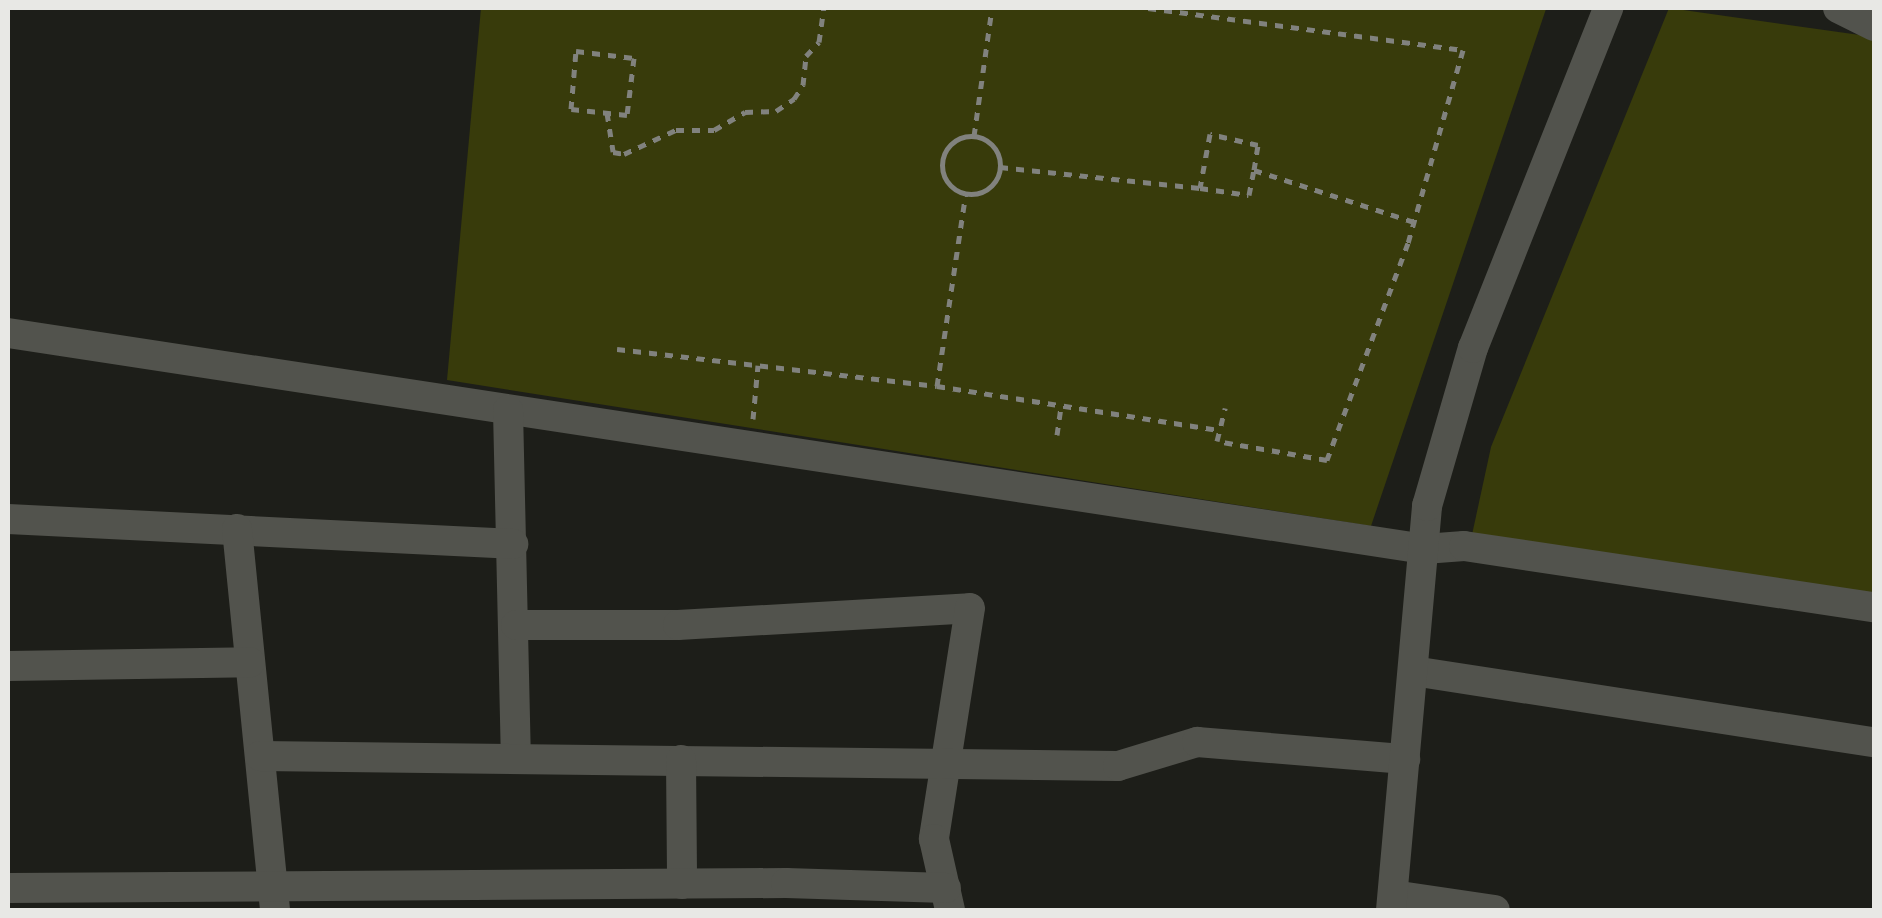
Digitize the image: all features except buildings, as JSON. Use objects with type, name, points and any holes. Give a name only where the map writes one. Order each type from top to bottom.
[{"type":"street","points":[[1495,910],[1392,903],[1427,506],[1473,348],[1608,8]]},
{"type":"street","points":[[1838,8],[1874,26]]},
{"type":"street","points":[[8,333],[1424,549],[1464,546],[1874,607]]},
{"type":"street","points":[[508,410],[516,625],[516,758]]},
{"type":"street","points":[[8,519],[512,544]]},
{"type":"street","points":[[237,528],[274,898]]},
{"type":"street","points":[[8,888],[274,898],[693,892],[948,899],[934,839],[970,608],[678,624],[516,625]]},
{"type":"street","points":[[8,666],[250,662]]},
{"type":"street","points":[[1413,671],[1874,742]]},
{"type":"street","points":[[260,756],[1118,766],[1197,742],[1405,759]]},
{"type":"street","points":[[681,760],[693,892]]},
{"type":"path","points":[[608,113],[613,152],[624,154],[676,130],[714,130],[745,112],[776,111],[794,99],[803,84],[806,56],[819,42],[824,8]]},
{"type":"path","points":[[974,136],[992,8]]},
{"type":"path","points":[[1148,8],[1462,50],[1414,222],[1327,460],[1217,441],[1225,408]]},
{"type":"path","points":[[576,51],[634,58],[627,116],[608,113],[571,110],[576,51]]},
{"type":"path","points":[[1000,168],[1248,195],[1258,145],[1210,134],[1200,188]]},
{"type":"path","points":[[974,136],[990,143],[1000,168],[985,190],[966,194],[949,183],[942,164],[949,147],[974,136]]},
{"type":"path","points":[[1254,170],[1414,222]]},
{"type":"path","points":[[937,386],[966,194]]},
{"type":"path","points":[[617,349],[937,386],[1219,430]]},
{"type":"path","points":[[751,447],[758,366]]},
{"type":"path","points":[[1057,435],[1060,406]]},
{"type":"green space","points":[[481,8],[1546,9],[1371,526],[447,380]]},
{"type":"green space","points":[[1669,8],[1874,37],[1874,612],[1470,544],[1491,447]]}]
